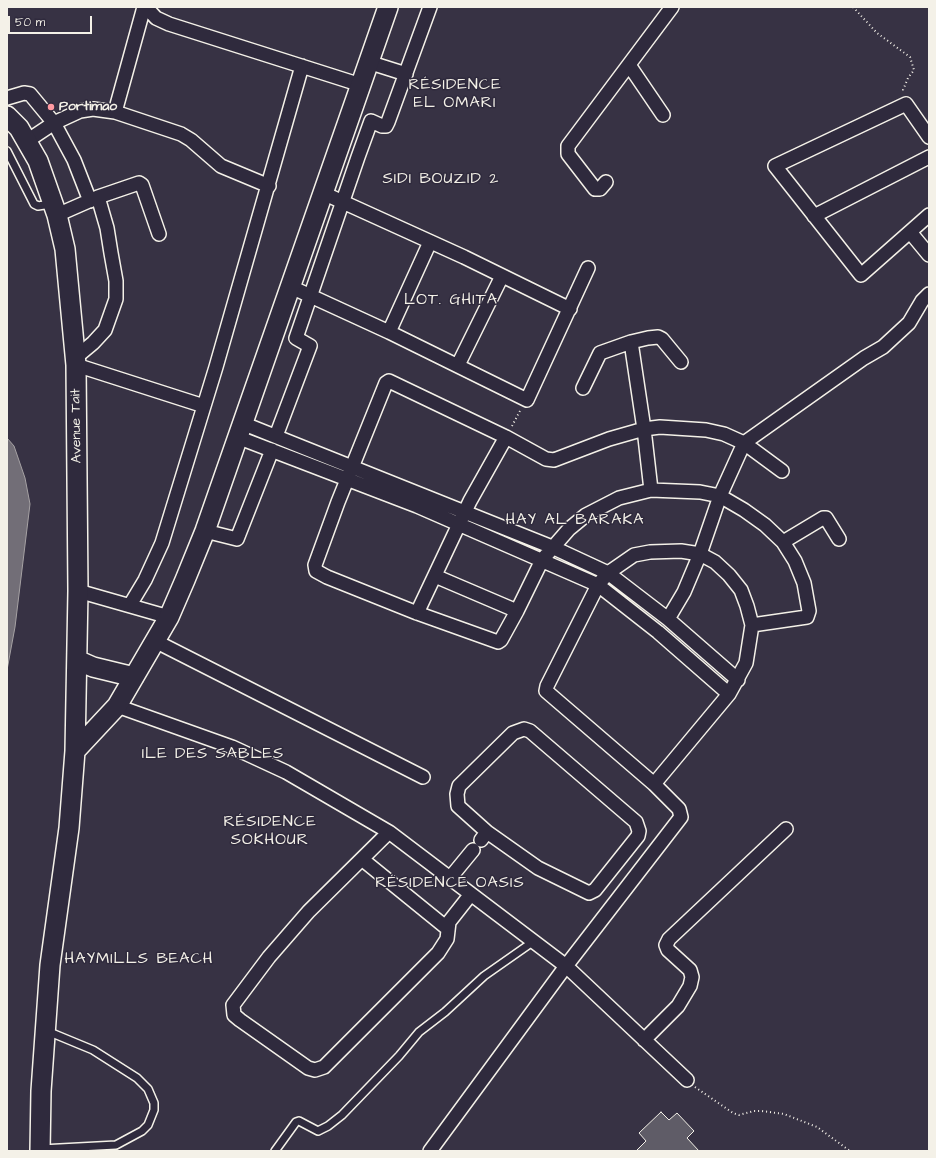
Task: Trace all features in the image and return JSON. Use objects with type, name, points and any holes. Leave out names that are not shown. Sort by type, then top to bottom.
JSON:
[{"type":"street","points":[[115,112],[145,7],[156,18],[169,24],[361,85]]},
{"type":"street","points":[[75,751],[116,706],[169,618],[205,532],[388,7]]},
{"type":"street","points":[[351,113],[386,126],[430,7]]},
{"type":"street","points":[[606,182],[600,189],[595,189],[569,157],[567,149],[672,7]]},
{"type":"street","points":[[368,62],[406,74]]},
{"type":"street","points":[[629,65],[663,115]]},
{"type":"street","points":[[130,606],[145,580],[162,543],[269,186],[302,66]]},
{"type":"street","points":[[7,98],[24,93],[30,94],[54,123],[94,199],[108,234],[116,281],[116,299],[105,330],[75,361],[204,406]]},
{"type":"street","points":[[929,137],[906,104],[775,166],[861,275],[929,216]]},
{"type":"street","points":[[27,142],[54,123],[86,110],[115,112],[181,134],[191,140],[221,166],[269,186]]},
{"type":"street","name":"Avenue Tait","points":[[7,116],[27,142],[38,161],[55,210],[65,249],[75,361],[78,591],[75,751],[69,828],[50,965],[45,1030],[40,1150]]},
{"type":"street","points":[[296,338],[371,121]]},
{"type":"street","points":[[814,216],[929,156]]},
{"type":"street","points":[[55,210],[141,183],[160,234]]},
{"type":"street","points":[[323,193],[570,309]]},
{"type":"street","points":[[910,232],[929,255]]},
{"type":"street","points":[[389,332],[430,242]]},
{"type":"street","points":[[291,287],[458,365],[527,400],[588,268]]},
{"type":"street","points":[[458,365],[502,276]]},
{"type":"street","points":[[668,619],[684,592],[700,554],[720,496],[744,443],[864,358],[884,348],[909,323],[922,301],[929,294]]},
{"type":"street","points":[[275,329],[310,346],[276,436]]},
{"type":"street","points":[[582,388],[600,353],[631,342],[658,337],[662,339],[681,362]]},
{"type":"street","points":[[631,342],[644,429],[650,490]]},
{"type":"street","points":[[752,625],[805,618],[808,614],[804,583],[783,542],[765,525],[744,510],[720,496],[680,490],[650,490],[619,498],[586,515],[569,529],[542,560],[518,611],[501,640],[498,642],[417,613],[327,578],[314,569],[350,473],[387,382],[392,382],[546,458],[554,460],[609,439],[644,429],[660,427],[706,430],[724,434],[744,443],[782,471]]},
{"type":"street","points":[[240,430],[276,436],[350,473],[462,519],[542,560],[598,585],[658,632],[729,694]]},
{"type":"street","points":[[240,430],[272,450],[350,473]]},
{"type":"street","points":[[417,613],[485,472],[506,437]]},
{"type":"street","points":[[205,532],[237,539],[272,450]]},
{"type":"street","points":[[783,542],[823,518],[826,518],[838,539]]},
{"type":"street","points":[[462,519],[552,547],[608,573],[668,619],[738,680]]},
{"type":"street","points":[[430,1151],[566,966],[681,817],[679,809],[654,784],[546,691],[547,686],[598,585],[608,573],[634,555],[650,552],[680,551],[700,554],[715,562],[729,575],[741,590],[752,625],[746,663],[729,694],[654,784]]},
{"type":"street","points":[[435,576],[518,611]]},
{"type":"street","points":[[78,591],[169,618]]},
{"type":"street","points":[[155,641],[423,777]]},
{"type":"street","points":[[77,660],[134,677]]},
{"type":"street","points":[[116,706],[232,747],[286,772],[390,832],[566,966],[687,1080]]},
{"type":"street","points":[[524,729],[530,731],[636,822],[639,831],[638,836],[595,890],[589,893],[538,868],[484,836],[458,806],[457,794],[459,786],[513,733],[524,729]]},
{"type":"street","points":[[644,1040],[678,1006],[690,986],[692,977],[690,970],[668,950],[666,945],[669,939],[786,829]]},
{"type":"street","points":[[390,832],[309,911],[269,956],[233,1005],[234,1015],[240,1020],[308,1068],[312,1070],[320,1069],[331,1061],[438,953],[447,939],[449,922],[471,894]]},
{"type":"street","points":[[450,878],[472,850]]},
{"type":"street","points":[[363,860],[448,929]]},
{"type":"lane","points":[[7,151],[34,204],[55,210]]},
{"type":"lane","points":[[275,1151],[299,1121],[318,1131],[328,1126],[342,1115],[399,1056],[419,1032],[445,1012],[484,976],[534,941]]},
{"type":"lane","points":[[40,1150],[116,1145],[142,1131],[148,1125],[154,1110],[154,1103],[148,1089],[137,1078],[93,1050],[45,1030]]},
{"type":"path","points":[[853,7],[877,33],[910,57],[914,70],[908,78],[903,90],[906,104]]},
{"type":"path","points":[[506,437],[527,400]]},
{"type":"path","points":[[687,1080],[733,1113],[739,1115],[754,1111],[762,1111],[784,1114],[825,1131],[850,1151]]},
{"type":"shaded area","points":[[7,438],[14,446],[25,478],[30,504],[15,627],[7,670]]},
{"type":"building","points":[[661,1112],[669,1120],[677,1113],[694,1131],[687,1138],[699,1151],[636,1151],[646,1141],[639,1133]]},
{"type":"place","name":"Portimao","points":[[51,107]]},
{"type":"district","name":"RÉSIDENCE EL OMARI","points":[[455,95]]},
{"type":"district","name":"SIDI BOUZID 2","points":[[441,180]]},
{"type":"district","name":"LOT. GHITA","points":[[451,301]]},
{"type":"district","name":"HAY AL BARAKA","points":[[575,521]]},
{"type":"district","name":"ILE DES SABLES","points":[[213,755]]},
{"type":"district","name":"RÉSIDENCE SOKHOUR","points":[[270,832]]},
{"type":"district","name":"RÉSIDENCE OASIS","points":[[450,884]]},
{"type":"district","name":"HAYMILLS BEACH","points":[[139,960]]}]
